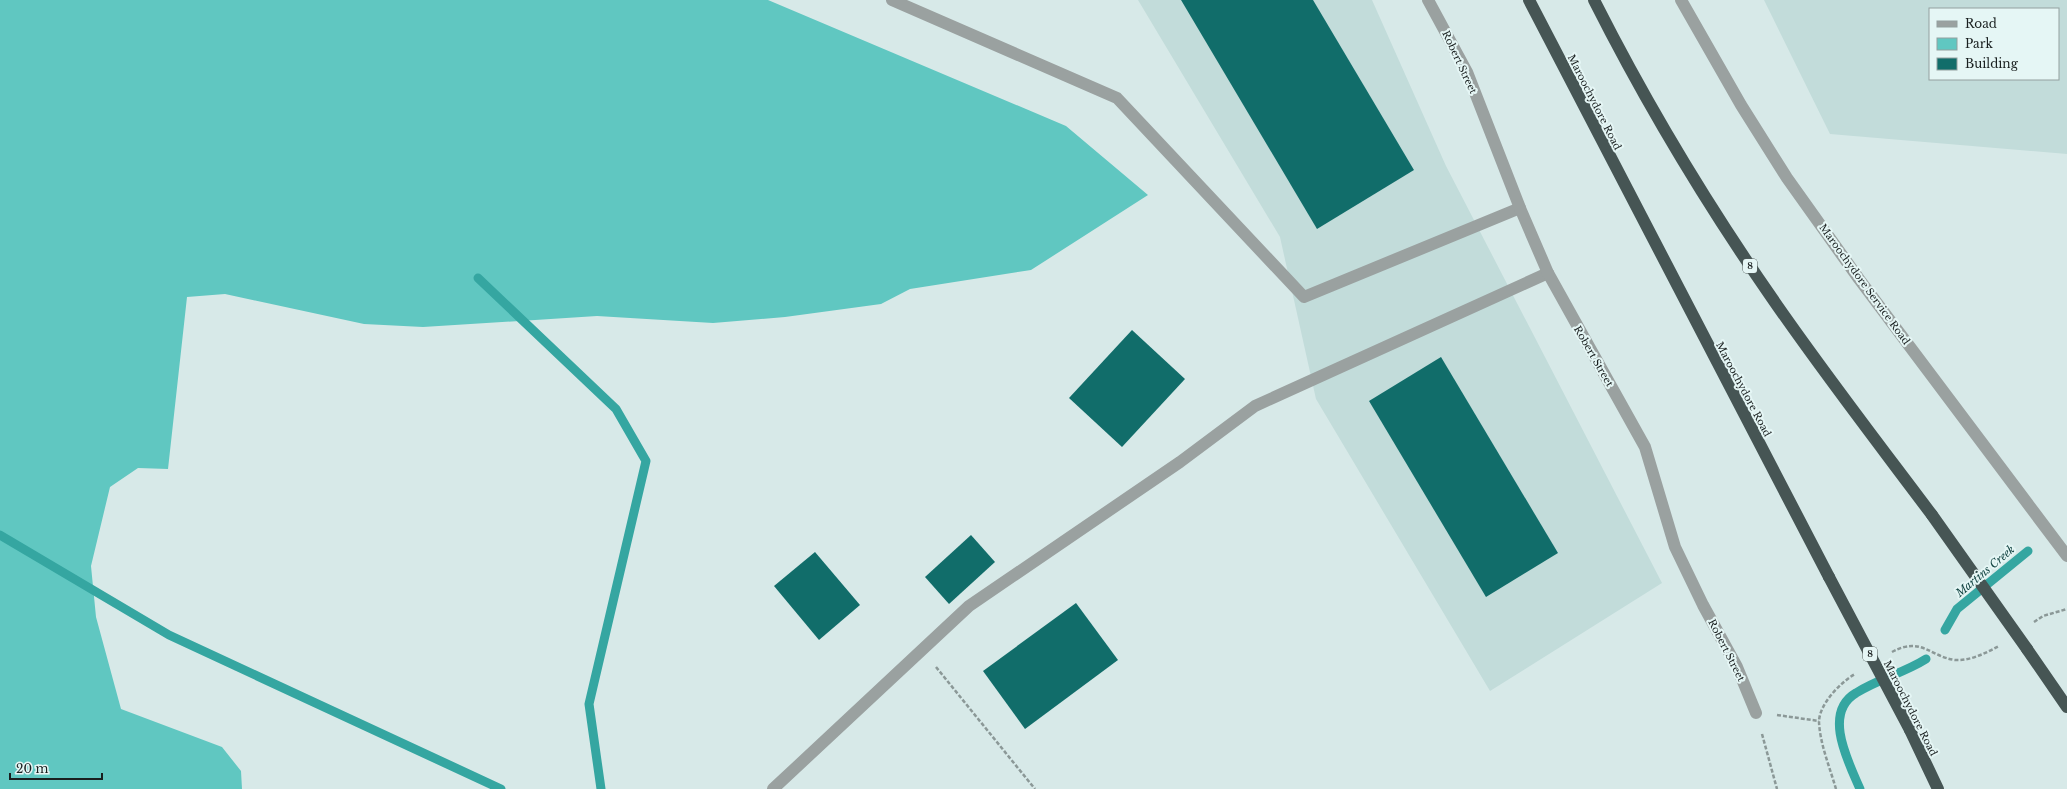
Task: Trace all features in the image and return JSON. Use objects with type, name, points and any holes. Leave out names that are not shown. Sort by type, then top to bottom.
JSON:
[{"type":"highway","name":"Maroochydore Road","points":[[1529,0],[1910,730],[1938,789]]},
{"type":"highway","name":"8","points":[[1594,0],[1622,54],[1700,188],[1771,298],[1932,515],[2067,708]]},
{"type":"street","points":[[892,0],[1117,98],[1304,297],[1520,208]]},
{"type":"street","name":"Robert Street","points":[[1428,0],[1467,72],[1520,208],[1548,273],[1645,448],[1675,546],[1703,605],[1737,667],[1756,713]]},
{"type":"street","name":"Maroochydore Service Road","points":[[1681,0],[1741,104],[1787,178],[1859,279],[2067,556]]},
{"type":"street","points":[[773,789],[969,606],[1180,462],[1254,406],[1548,273]]},
{"type":"path","points":[[2031,624],[2043,616],[2067,609]]},
{"type":"path","points":[[1890,654],[1907,646],[1920,646],[1954,660],[1966,660],[2001,645]]},
{"type":"path","points":[[922,650],[1035,789]]},
{"type":"path","points":[[1836,789],[1825,753],[1819,721],[1828,698],[1846,679],[1859,672]]},
{"type":"path","points":[[1777,789],[1756,713],[1819,721]]},
{"type":"shaded area","points":[[1138,0],[1372,0],[1446,166],[1662,583],[1490,691],[1316,399],[1280,237]]},
{"type":"shaded area","points":[[1764,0],[2067,0],[2067,154],[1830,134]]},
{"type":"green space","points":[[0,0],[768,0],[1066,126],[1148,195],[1031,270],[910,289],[881,304],[785,317],[713,323],[597,316],[423,327],[364,324],[225,294],[187,297],[168,469],[138,468],[110,487],[91,566],[96,617],[121,709],[222,747],[241,771],[242,789],[0,789]]},
{"type":"building","points":[[1181,0],[1313,0],[1414,170],[1317,229]]},
{"type":"building","points":[[1132,330],[1185,379],[1122,447],[1069,398]]},
{"type":"building","points":[[1441,357],[1558,553],[1486,597],[1369,401]]},
{"type":"building","points":[[971,535],[995,562],[949,604],[925,577]]},
{"type":"building","points":[[815,552],[860,605],[819,640],[774,586]]},
{"type":"building","points":[[1076,603],[1118,660],[1025,729],[983,671]]},
{"type":"waterway","points":[[478,278],[616,409],[646,461],[589,704],[601,789]]},
{"type":"waterway","points":[[0,535],[169,635],[501,789]]},
{"type":"waterway","name":"Martins Creek","points":[[1945,630],[1957,609],[2028,551]]},
{"type":"waterway","name":"Martins Creek","points":[[1860,789],[1841,739],[1839,725],[1841,713],[1846,702],[1864,688],[1926,659]]}]
